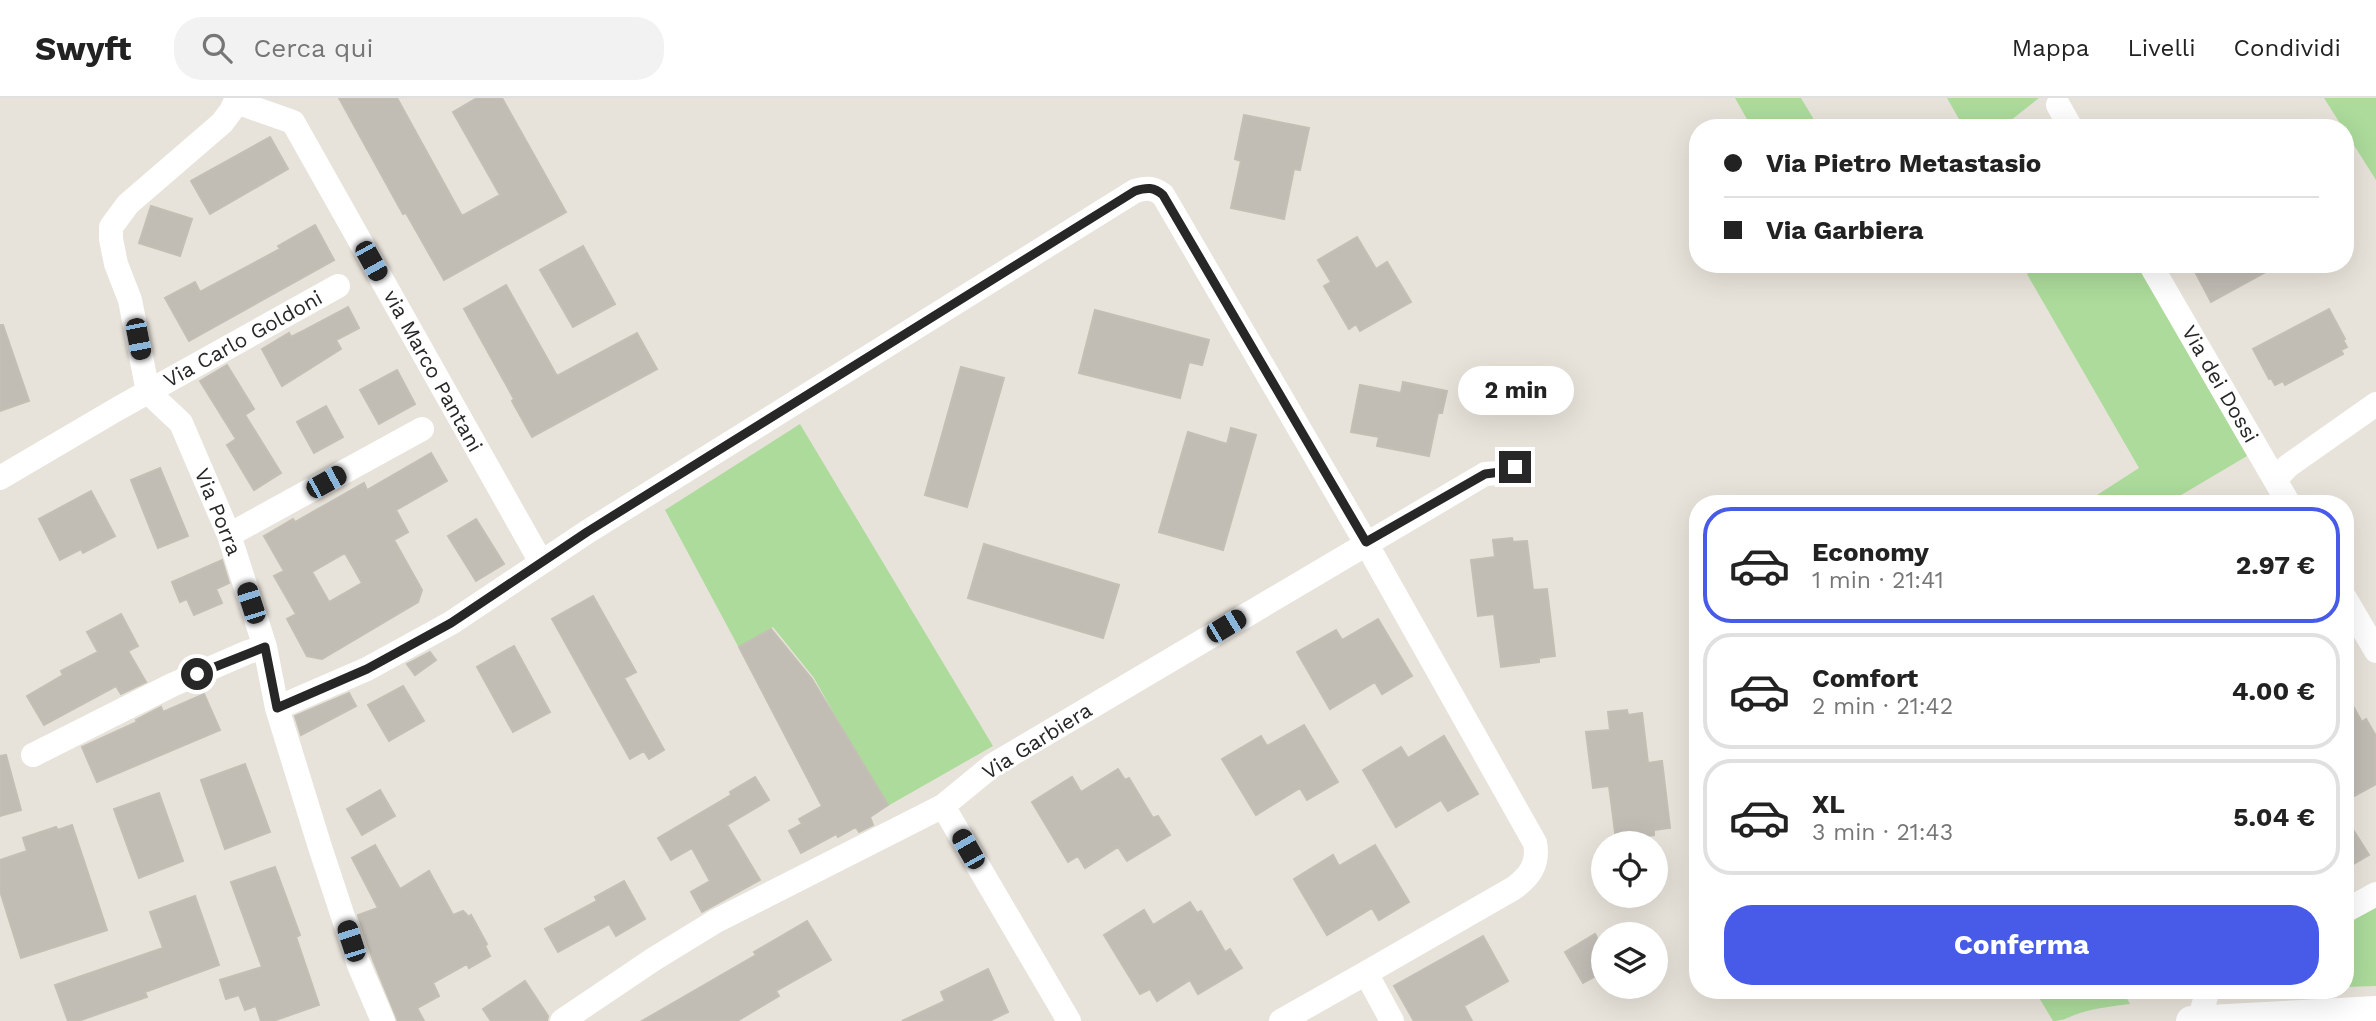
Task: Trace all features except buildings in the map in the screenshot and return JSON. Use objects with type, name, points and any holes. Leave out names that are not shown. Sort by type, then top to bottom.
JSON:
[{"type":"street","points":[[148,392],[131,300],[113,251],[111,227],[128,204],[222,123],[237,100]]},
{"type":"street","name":"via Marco Pantani","points":[[237,100],[293,122],[541,562]]},
{"type":"street","points":[[2058,105],[2066,119]]},
{"type":"street","points":[[277,708],[367,669],[451,623],[587,532],[1135,191],[1156,189],[1163,195],[1366,542],[1530,834],[1537,853],[1536,864],[1531,873],[1514,888],[1281,1021]]},
{"type":"street","name":"Via dei Dossi","points":[[2155,273],[2284,495]]},
{"type":"street","name":"Via Carlo Goldoni","points":[[0,478],[338,286]]},
{"type":"street","name":"Via Porra","points":[[148,392],[181,423],[229,536],[265,647],[277,708],[359,964],[383,1021]]},
{"type":"street","points":[[2275,480],[2288,466],[2376,404]]},
{"type":"street","points":[[229,536],[422,429]]},
{"type":"street","name":"Via Garbiera","points":[[562,1021],[716,921],[943,806],[993,765],[1366,542],[1485,474],[1508,471],[1515,467]]},
{"type":"street","points":[[2354,613],[2376,651]]},
{"type":"street","points":[[33,755],[172,685],[265,647]]},
{"type":"street","points":[[943,806],[1069,1021]]},
{"type":"street","points":[[2354,906],[2376,894]]},
{"type":"street","points":[[1366,973],[1392,1021]]},
{"type":"street","points":[[2204,999],[2195,1020],[2376,1011]]},
{"type":"green space","points":[[1735,98],[1801,98],[1814,119],[1747,119]]},
{"type":"green space","points":[[1947,98],[2039,98],[2012,119],[1959,119]]},
{"type":"green space","points":[[2324,98],[2376,98],[2376,180],[2354,145],[2354,119],[2337,119]]},
{"type":"green space","points":[[2142,273],[2247,456],[2181,495],[2097,495],[2139,468],[2027,274]]},
{"type":"green space","points":[[800,424],[993,746],[886,807],[814,678],[773,627],[739,648],[665,510]]},
{"type":"green space","points":[[2376,907],[2376,986],[2354,987],[2354,918]]},
{"type":"green space","points":[[2040,999],[2127,999],[2130,1004],[2092,1010],[2053,1021]]},
{"type":"route","points":[[197,674],[265,647],[277,708],[367,669],[451,623],[587,532],[1135,191],[1145,188],[1156,189],[1163,195],[1366,542],[1485,474],[1500,473],[1515,467]]}]
